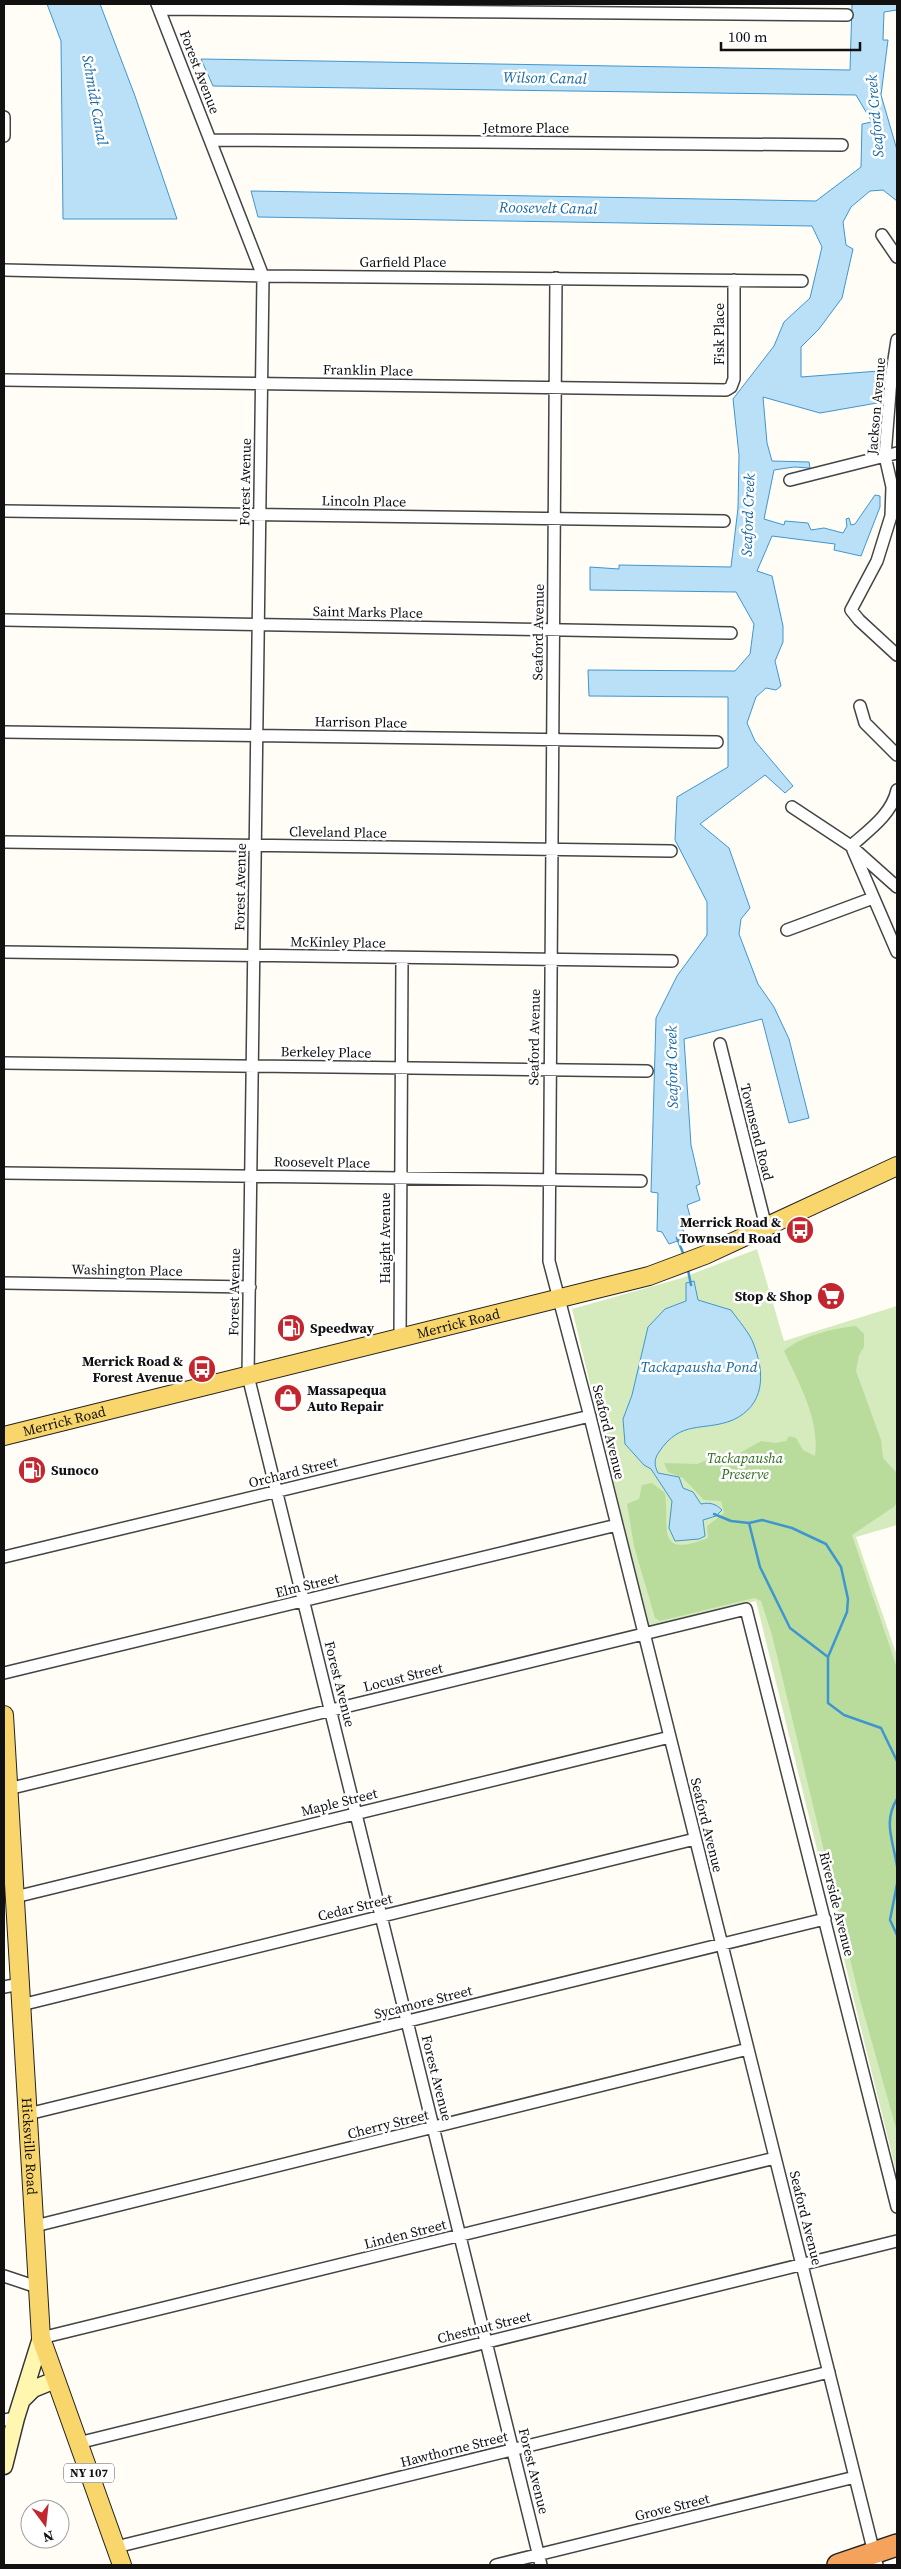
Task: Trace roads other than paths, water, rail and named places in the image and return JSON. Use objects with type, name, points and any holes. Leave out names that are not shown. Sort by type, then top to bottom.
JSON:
[{"type":"highway","points":[[838,2565],[875,2559],[897,2545]]},
{"type":"main road","name":"Merrick Road","points":[[4,1436],[649,1276],[705,1255],[897,1166]]},
{"type":"main road","name":"Hicksville Road","points":[[4,1715],[15,1897],[12,1985],[21,2005],[41,2338],[122,2565]]},
{"type":"main road","points":[[22,2400],[41,2338]]},
{"type":"main road","points":[[4,2466],[10,2419],[22,2400],[32,2389],[55,2380]]},
{"type":"street","points":[[158,6],[847,15]]},
{"type":"street","name":"Forest Avenue","points":[[158,6],[263,276],[248,1376],[540,2560]]},
{"type":"street","points":[[4,118],[4,136]]},
{"type":"street","name":"Jetmore Place","points":[[210,140],[842,145]]},
{"type":"street","points":[[882,235],[897,257]]},
{"type":"street","name":"Garfield Place","points":[[4,270],[263,276],[802,281]]},
{"type":"street","name":"Seaford Avenue","points":[[556,278],[548,1255],[590,1416],[875,2559]]},
{"type":"street","name":"Fisk Place","points":[[730,387],[734,379],[734,280]]},
{"type":"street","name":"Jackson Avenue","points":[[897,340],[890,379],[885,456],[892,488],[891,516],[878,560],[852,610],[859,620],[897,655]]},
{"type":"street","name":"Franklin Place","points":[[4,380],[721,390],[730,387]]},
{"type":"street","points":[[790,480],[897,453]]},
{"type":"street","name":"Lincoln Place","points":[[4,511],[724,521]]},
{"type":"street","name":"Saint Marks Place","points":[[4,620],[731,633]]},
{"type":"street","points":[[860,706],[865,723],[897,755]]},
{"type":"street","name":"Harrison Place","points":[[4,732],[717,742]]},
{"type":"street","points":[[851,846],[878,822],[891,805],[897,790]]},
{"type":"street","points":[[792,807],[851,846],[897,887]]},
{"type":"street","name":"Cleveland Place","points":[[4,842],[671,851]]},
{"type":"street","points":[[851,846],[897,952]]},
{"type":"street","points":[[787,930],[873,898]]},
{"type":"street","name":"McKinley Place","points":[[4,952],[672,961]]},
{"type":"street","name":"Haight Avenue","points":[[400,1338],[402,958]]},
{"type":"street","name":"Townsend Road","points":[[720,1044],[766,1227]]},
{"type":"street","name":"Berkeley Place","points":[[4,1063],[647,1071]]},
{"type":"street","name":"Roosevelt Place","points":[[4,1173],[641,1181]]},
{"type":"street","name":"Washington Place","points":[[4,1283],[250,1287]]},
{"type":"street","name":"Orchard Street","points":[[4,1557],[590,1416]]},
{"type":"street","name":"Elm Street","points":[[4,1673],[617,1525]]},
{"type":"street","name":"Locust Street","points":[[8,1789],[746,1609]]},
{"type":"street","name":"Riverside Avenue","points":[[746,1609],[897,2207]]},
{"type":"street","name":"Maple Street","points":[[15,1897],[670,1737]]},
{"type":"street","name":"Cedar Street","points":[[21,2005],[695,1838]]},
{"type":"street","name":"Sycamore Street","points":[[28,2114],[825,1919]]},
{"type":"street","name":"Cherry Street","points":[[35,2226],[748,2049]]},
{"type":"street","name":"Linden Street","points":[[41,2338],[775,2158]]},
{"type":"street","name":"Chestnut Street","points":[[78,2443],[897,2241]]},
{"type":"street","points":[[4,2276],[37,2287]]},
{"type":"street","name":"Hawthorne Street","points":[[116,2547],[829,2372]]},
{"type":"street","name":"Grove Street","points":[[496,2565],[540,2560],[855,2477]]},
{"type":"water","name":"Schmidt Canal","points":[[47,4],[100,4],[135,96],[177,219],[63,219],[61,41]]},
{"type":"water","points":[[852,4],[897,4],[897,10],[884,12],[883,40],[888,40],[881,95],[897,150],[897,201],[883,190],[870,191],[851,207],[843,222],[846,245],[853,249],[842,298],[819,329],[801,347],[801,377],[879,371],[877,403],[820,413],[763,397],[767,443],[772,461],[809,462],[810,468],[794,467],[774,470],[764,519],[784,525],[785,521],[808,523],[811,530],[824,528],[843,533],[847,526],[846,519],[849,518],[851,525],[855,524],[875,495],[880,496],[880,507],[861,556],[834,550],[835,544],[772,536],[757,571],[772,576],[783,626],[783,642],[775,661],[781,686],[776,690],[766,688],[756,697],[747,723],[755,741],[793,786],[785,793],[765,775],[700,824],[729,848],[750,908],[741,919],[739,934],[758,984],[774,1007],[789,1039],[809,1118],[789,1123],[762,1019],[684,1039],[691,1145],[700,1184],[696,1186],[700,1200],[687,1205],[691,1220],[681,1224],[686,1238],[669,1244],[662,1232],[657,1231],[658,1193],[651,1192],[656,1018],[677,976],[707,935],[707,902],[675,840],[677,797],[728,767],[728,697],[589,696],[588,670],[735,671],[750,654],[754,624],[736,592],[590,590],[590,567],[619,569],[619,565],[731,567],[738,508],[739,455],[733,399],[774,346],[784,322],[810,298],[822,247],[812,226],[258,217],[251,191],[816,201],[861,167],[862,124],[872,122],[856,95],[213,86],[201,59],[850,70]]},
{"type":"water","name":"Tackapausha Pond","points":[[694,1281],[698,1300],[731,1310],[747,1331],[758,1356],[761,1378],[757,1397],[744,1414],[733,1420],[684,1431],[667,1442],[657,1455],[655,1462],[658,1473],[679,1477],[683,1488],[693,1492],[701,1504],[713,1504],[722,1510],[716,1516],[703,1520],[705,1536],[699,1539],[675,1541],[669,1528],[672,1501],[651,1469],[644,1465],[625,1444],[623,1419],[632,1395],[648,1327],[665,1309],[686,1301],[686,1283]]},
{"type":"waterway","name":"Seaford Creek","points":[[677,1238],[683,1253]]},
{"type":"waterway","name":"Seaford Creek","points":[[688,1270],[691,1285]]},
{"type":"waterway","name":"Seaford Creek","points":[[714,1514],[731,1521],[749,1523],[762,1520],[792,1528],[826,1544],[841,1567],[848,1599],[847,1612],[828,1657],[828,1703],[844,1715],[881,1728],[897,1761]]},
{"type":"waterway","points":[[749,1523],[760,1567],[790,1628],[828,1657]]},
{"type":"waterway","name":"Seaford Creek","points":[[897,1799],[893,1807],[890,1823],[897,1866]]},
{"type":"waterway","name":"Seaford Creek","points":[[897,1884],[890,1920],[897,1935]]},
{"type":"place","name":"Merrick Road & Townsend Road","points":[[800,1230]]},
{"type":"place","name":"Stop & Shop","points":[[831,1296]]},
{"type":"place","name":"Speedway","points":[[291,1328]]},
{"type":"place","name":"Merrick Road & Forest Avenue","points":[[202,1369]]},
{"type":"place","name":"Massapequa Auto Repair","points":[[288,1398]]},
{"type":"place","name":"Sunoco","points":[[32,1470]]},
{"type":"water label","name":"Wilson Canal","points":[[545,78]]},
{"type":"water label","name":"Roosevelt Canal","points":[[548,208]]},
{"type":"park label","name":"Tackapausha Preserve","points":[[745,1466]]}]
